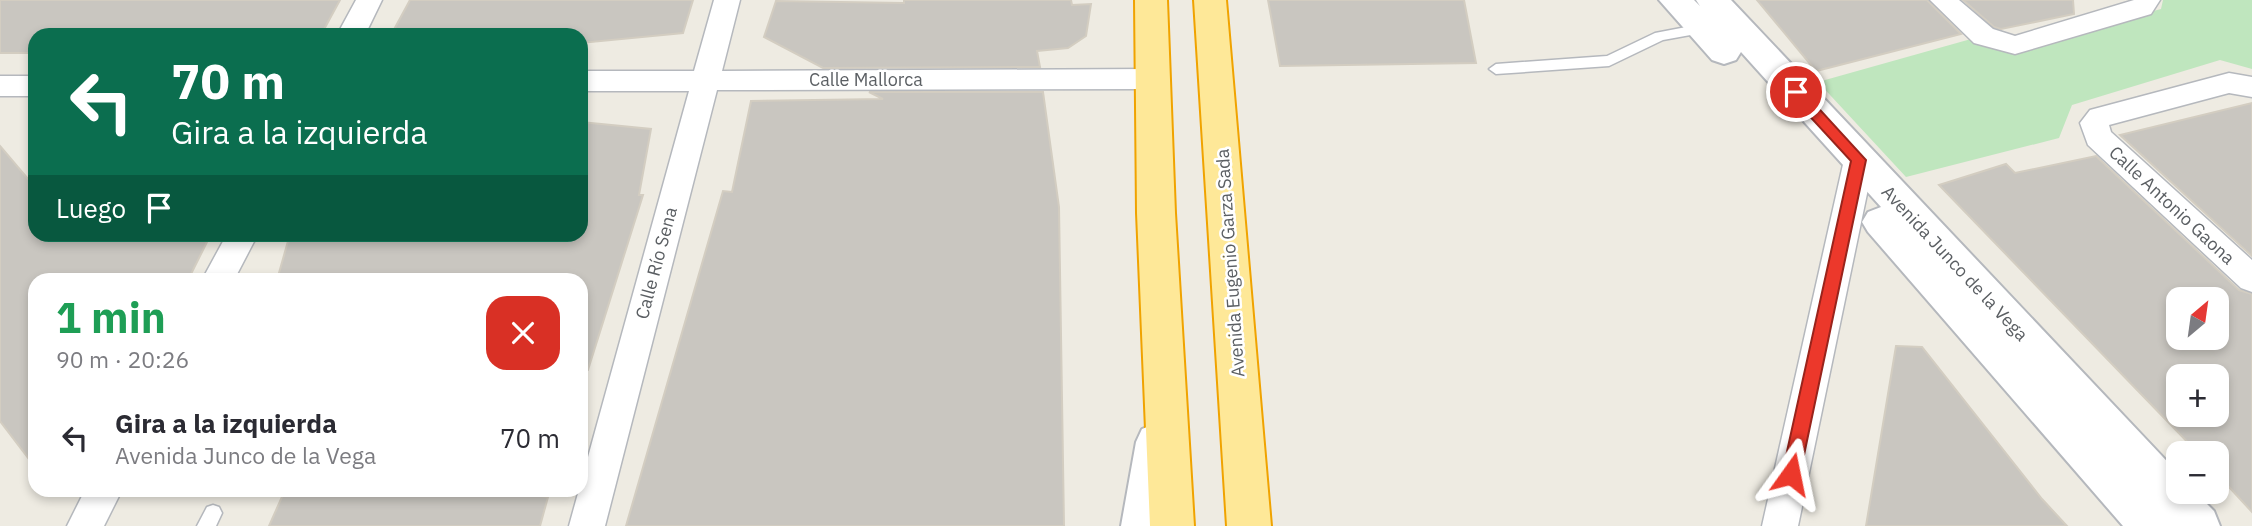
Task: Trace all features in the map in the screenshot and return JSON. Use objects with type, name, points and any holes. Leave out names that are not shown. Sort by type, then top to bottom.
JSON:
[{"type":"highway","points":[[1150,0],[1151,79],[1172,526]]},
{"type":"highway","name":"Avenida Eugenio Garza Sada","points":[[1210,0],[1249,526]]},
{"type":"street","points":[[355,28],[369,0]]},
{"type":"street","name":"Calle Río Sena","points":[[587,526],[727,0]]},
{"type":"street","name":"Avenida Junco de la Vega","points":[[1675,0],[1707,14],[1855,174],[2198,526]]},
{"type":"street","points":[[1942,0],[1980,35],[1997,43],[2015,45],[2142,8],[2147,0]]},
{"type":"street","name":"Calle Mallorca","points":[[588,81],[1151,79]]},
{"type":"street","name":"Calle Antonio Gaona","points":[[2252,87],[2229,83],[2100,117],[2094,123],[2093,129],[2098,137],[2252,279]]},
{"type":"street","points":[[0,86],[28,86]]},
{"type":"street","points":[[1780,526],[1855,174]]},
{"type":"street","name":"Avenida Junco de la Vega","points":[[1855,174],[2151,526]]},
{"type":"street","points":[[222,273],[239,242]]},
{"type":"street","points":[[1143,526],[1165,402]]},
{"type":"street","points":[[1243,451],[1272,526]]},
{"type":"street","points":[[85,526],[100,497]]},
{"type":"lane","points":[[1496,69],[1609,61],[1707,14]]},
{"type":"green space","points":[[2163,0],[2252,0],[2252,69],[2220,60],[2072,105],[2059,138],[1906,177],[1818,82],[1971,39],[2006,50],[2161,9]]},
{"type":"building","points":[[0,0],[340,0],[325,28],[28,28],[28,53],[0,53]]},
{"type":"building","points":[[410,0],[693,0],[683,33],[588,42],[588,28],[395,28]]},
{"type":"building","points":[[904,0],[1071,0],[1072,5],[1091,4],[1086,36],[1068,48],[1037,51],[1040,67],[823,68],[764,37],[776,1],[904,3]]},
{"type":"building","points":[[1268,0],[1464,0],[1476,63],[1280,66]]},
{"type":"building","points":[[1757,0],[1927,0],[1961,34],[1816,71]]},
{"type":"building","points":[[1963,0],[2073,0],[2074,14],[2001,29],[1994,27]]},
{"type":"building","points":[[869,92],[1043,92],[1059,207],[1064,526],[626,526],[723,191],[732,192],[751,101],[883,99]]},
{"type":"building","points":[[2252,103],[2252,256],[2120,135]]},
{"type":"building","points":[[588,123],[651,129],[639,195],[643,195],[588,370],[588,273],[279,273],[288,242],[588,242]]},
{"type":"building","points":[[0,146],[28,179],[28,242],[207,242],[192,273],[28,273],[28,458],[0,421]]},
{"type":"building","points":[[2096,156],[2239,290],[2252,294],[2252,512],[2229,487],[2229,441],[2186,441],[2173,427],[2229,427],[2229,364],[2166,364],[2166,420],[1939,185],[2006,164],[2015,173]]},
{"type":"building","points":[[1896,346],[1922,347],[2042,499],[2067,526],[1866,526]]},
{"type":"building","points":[[282,497],[548,497],[540,526],[269,526]]},
{"type":"route","points":[[1791,474],[1859,160],[1796,92]]}]
